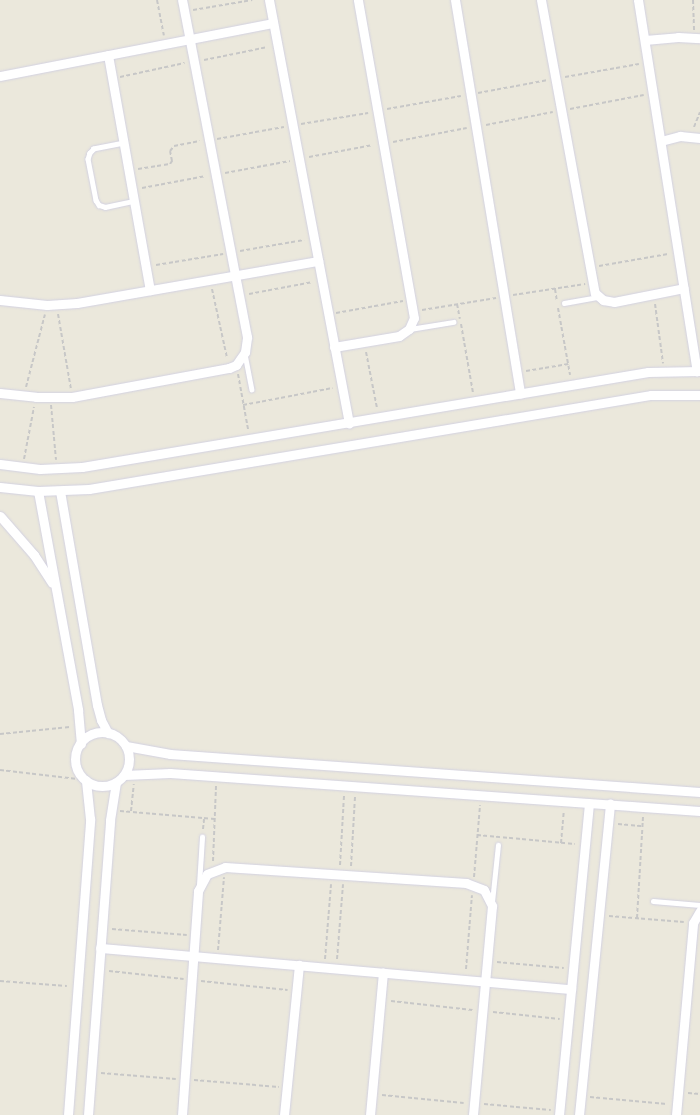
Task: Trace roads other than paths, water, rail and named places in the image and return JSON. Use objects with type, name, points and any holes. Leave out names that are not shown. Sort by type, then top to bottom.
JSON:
[{"type":"street","points":[[0,393],[36,398],[72,396],[232,366],[245,352],[247,337],[182,0]]},
{"type":"street","points":[[269,0],[349,424]]},
{"type":"street","points":[[334,347],[399,336],[409,329],[415,311],[358,0]]},
{"type":"street","points":[[455,0],[520,394]]},
{"type":"street","points":[[542,0],[589,268],[592,283],[598,297],[614,302],[684,288]]},
{"type":"street","points":[[0,464],[22,468],[57,469],[82,467],[664,370],[698,371],[638,0]]},
{"type":"street","points":[[0,76],[273,23]]},
{"type":"street","points":[[645,40],[697,37]]},
{"type":"street","points":[[108,55],[150,290]]},
{"type":"street","points":[[661,141],[695,137]]},
{"type":"street","points":[[0,300],[52,305],[318,261]]},
{"type":"street","points":[[0,487],[38,491],[89,489],[651,395],[700,395]]},
{"type":"street","points":[[38,491],[80,726],[80,744],[76,760],[79,772],[86,780],[98,785],[116,782],[124,775],[129,764],[126,746],[118,737],[108,733],[93,734],[80,744]]},
{"type":"street","points":[[60,491],[97,705],[101,720],[108,733]]},
{"type":"street","points":[[0,516],[34,555],[56,589]]},
{"type":"street","points":[[126,746],[170,754],[700,792]]},
{"type":"street","points":[[124,775],[170,773],[700,811]]},
{"type":"street","points":[[68,1115],[90,818],[86,780]]},
{"type":"street","points":[[88,1115],[110,811],[116,782]]},
{"type":"street","points":[[559,1115],[590,803]]},
{"type":"street","points":[[579,1115],[610,804]]},
{"type":"street","points":[[182,1115],[198,891],[203,879],[212,870],[225,867],[473,884],[488,894],[492,906],[473,1115]]},
{"type":"street","points":[[676,1115],[693,923],[700,911]]},
{"type":"street","points":[[100,948],[571,989]]},
{"type":"street","points":[[284,1115],[299,965]]},
{"type":"street","points":[[370,1115],[383,973]]},
{"type":"lane","points":[[124,143],[94,149],[88,159],[97,203],[102,206],[134,201]]},
{"type":"lane","points":[[564,303],[598,297]]},
{"type":"lane","points":[[409,329],[453,322]]},
{"type":"lane","points":[[245,352],[252,389]]},
{"type":"lane","points":[[198,891],[202,837]]},
{"type":"lane","points":[[492,906],[498,845]]},
{"type":"lane","points":[[653,901],[700,906]]}]
